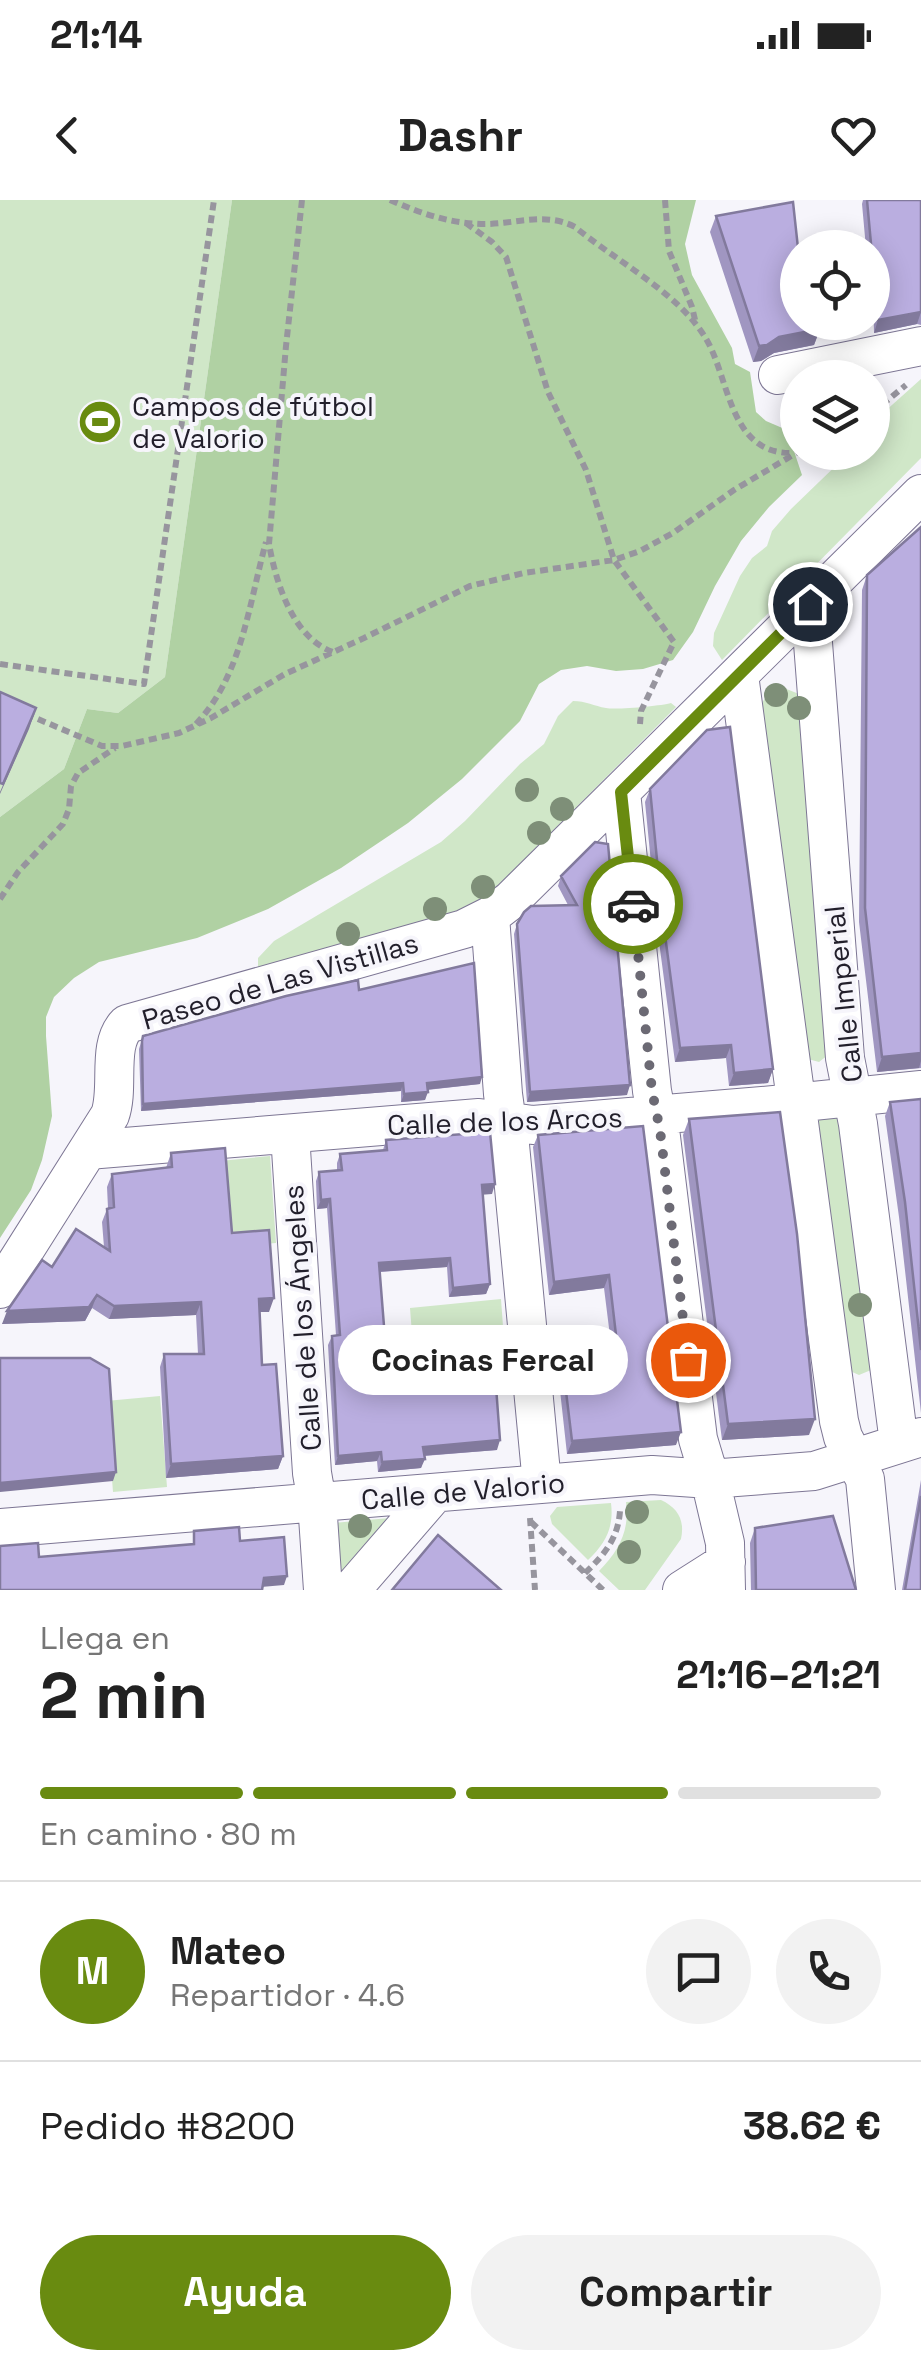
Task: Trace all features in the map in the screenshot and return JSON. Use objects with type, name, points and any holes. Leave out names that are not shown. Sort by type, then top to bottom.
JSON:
[{"type":"street","points":[[778,375],[921,346]]},
{"type":"street","name":"Paseo de Las Vistillas","points":[[0,1289],[114,1106],[117,1038],[127,1024],[464,928],[490,916],[511,900],[921,494]]},
{"type":"street","name":"Calle Imperial","points":[[810,604],[844,1045],[891,1381],[910,1440]]},
{"type":"street","name":"Calle Imperial","points":[[739,675],[840,1428],[866,1488],[876,1590]]},
{"type":"street","points":[[621,792],[656,1114],[698,1439],[725,1543],[726,1576],[682,1590]]},
{"type":"street","points":[[490,916],[542,1484]]},
{"type":"street","name":"Calle de los Arcos","points":[[88,1150],[479,1118],[533,1124],[921,1090]]},
{"type":"street","name":"Calle de los Ángeles","points":[[290,1134],[323,1590]]},
{"type":"street","points":[[834,1384],[891,1381]]},
{"type":"street","name":"Calle de Valorio","points":[[0,1528],[542,1484],[660,1476],[710,1479],[814,1471],[910,1440]]},
{"type":"street","points":[[351,1590],[435,1493]]},
{"type":"path","points":[[0,664],[144,684],[214,200]]},
{"type":"path","points":[[190,728],[214,701],[233,664],[268,531],[302,200]]},
{"type":"path","points":[[390,200],[438,219],[466,223],[542,219],[570,224],[667,297],[696,325],[710,346],[741,426],[757,443],[780,452]]},
{"type":"path","points":[[665,200],[669,251],[696,325]]},
{"type":"path","points":[[466,223],[506,257],[548,392],[586,470],[614,560],[674,642],[641,711]]},
{"type":"path","points":[[890,398],[909,382]]},
{"type":"path","points":[[0,899],[18,872],[63,824],[78,772],[116,748],[190,728],[263,685],[459,590],[482,582],[614,560],[652,546],[780,462]]},
{"type":"path","points":[[268,531],[276,574],[300,626],[317,645],[333,652]]},
{"type":"path","points":[[15,709],[96,744],[116,748]]},
{"type":"path","points":[[585,1574],[609,1548],[618,1528],[617,1479]]},
{"type":"path","points":[[535,1590],[530,1522],[542,1484]]},
{"type":"path","points":[[530,1522],[602,1590]]},
{"type":"green space","name":"Campos de fútbol de Valorio","points":[[0,200],[232,200],[165,677],[118,713],[87,709],[64,769],[0,817]]},
{"type":"green space","points":[[232,200],[696,200],[685,244],[692,275],[732,348],[735,364],[750,372],[756,412],[780,427],[780,470],[800,470],[802,475],[741,541],[693,632],[673,660],[643,669],[616,671],[587,666],[561,670],[539,684],[520,721],[462,779],[408,823],[341,868],[268,909],[197,938],[99,962],[54,997],[46,1017],[52,1116],[31,1190],[0,1238],[0,817],[64,769],[87,709],[118,713],[165,677]]},
{"type":"green space","points":[[921,379],[921,458],[722,660],[713,646],[714,633],[740,576],[752,558],[767,546],[772,531],[791,509],[831,470],[890,470],[890,407]]},
{"type":"green space","points":[[784,688],[799,694],[828,1055],[819,1062],[808,1059],[761,705],[770,693]]},
{"type":"green space","points":[[573,701],[611,708],[671,703],[676,707],[498,886],[476,903],[258,969],[258,958],[274,941],[441,842],[544,744],[558,716]]},
{"type":"green space","points":[[834,1115],[841,1119],[871,1370],[859,1375],[850,1371],[815,1125]]},
{"type":"green space","points":[[270,1156],[276,1243],[227,1247],[220,1161]]},
{"type":"green space","points":[[501,1299],[505,1354],[414,1360],[410,1308]]},
{"type":"green space","points":[[160,1396],[167,1487],[113,1492],[106,1401]]},
{"type":"green space","points":[[661,1500],[679,1515],[681,1539],[645,1590],[619,1590],[599,1571],[622,1540],[626,1502]]},
{"type":"green space","points":[[611,1503],[607,1534],[588,1560],[552,1524],[550,1516],[557,1507]]},
{"type":"green space","points":[[390,1518],[344,1570],[339,1572],[333,1523]]},
{"type":"building","points":[[867,200],[921,200],[921,312],[890,318],[890,230],[870,230]]},
{"type":"building","points":[[793,202],[796,230],[780,230],[780,337],[767,345],[759,346],[716,216]]},
{"type":"building","points":[[921,527],[921,1053],[882,1057],[865,908],[867,575]]},
{"type":"building","points":[[0,692],[36,708],[3,784],[0,783]]},
{"type":"building","points":[[730,727],[773,1069],[734,1073],[731,1045],[680,1048],[650,789],[707,730]]},
{"type":"building","points":[[595,842],[608,844],[630,1085],[530,1092],[517,924],[531,906],[577,905],[561,876]]},
{"type":"building","points":[[474,963],[482,1077],[427,1083],[428,1092],[404,1094],[403,1083],[143,1104],[143,1036],[358,980],[359,990]]},
{"type":"building","points":[[921,1099],[921,1350],[890,1102]]},
{"type":"building","points":[[780,1112],[797,1234],[815,1419],[728,1424],[689,1119]]},
{"type":"building","points":[[643,1126],[681,1432],[572,1441],[560,1342],[616,1335],[609,1275],[554,1282],[538,1135]]},
{"type":"building","points":[[490,1132],[495,1184],[482,1185],[490,1284],[453,1288],[450,1258],[379,1263],[386,1351],[493,1346],[500,1440],[423,1447],[425,1459],[382,1462],[381,1452],[338,1456],[332,1336],[340,1335],[330,1199],[321,1200],[319,1172],[342,1170],[340,1154],[387,1150],[386,1140]]},
{"type":"building","points":[[225,1148],[232,1233],[269,1230],[274,1298],[259,1299],[262,1365],[276,1364],[283,1456],[171,1464],[164,1354],[204,1354],[201,1302],[114,1306],[97,1295],[89,1307],[7,1311],[42,1260],[52,1267],[76,1229],[110,1251],[107,1209],[114,1207],[112,1174],[172,1167],[171,1153]]},
{"type":"building","points":[[0,1358],[90,1358],[109,1369],[116,1472],[0,1483]]},
{"type":"building","points":[[921,1496],[921,1590],[905,1590]]},
{"type":"building","points":[[833,1516],[856,1590],[756,1590],[755,1528]]},
{"type":"building","points":[[239,1527],[240,1541],[284,1537],[287,1576],[264,1578],[262,1590],[0,1590],[0,1546],[38,1543],[39,1557],[194,1544],[194,1531]]},
{"type":"building","points":[[438,1535],[501,1590],[392,1590]]},
{"type":"way so far","points":[[633,904],[652,1091],[688,1360]]},
{"type":"place","name":"Campos de fútbol de Valorio","points":[[100,422]]},
{"type":"place","name":"Cocinas Fercal","points":[[688,1360]]},
{"type":"route","points":[[633,904],[621,792],[810,604]]}]
